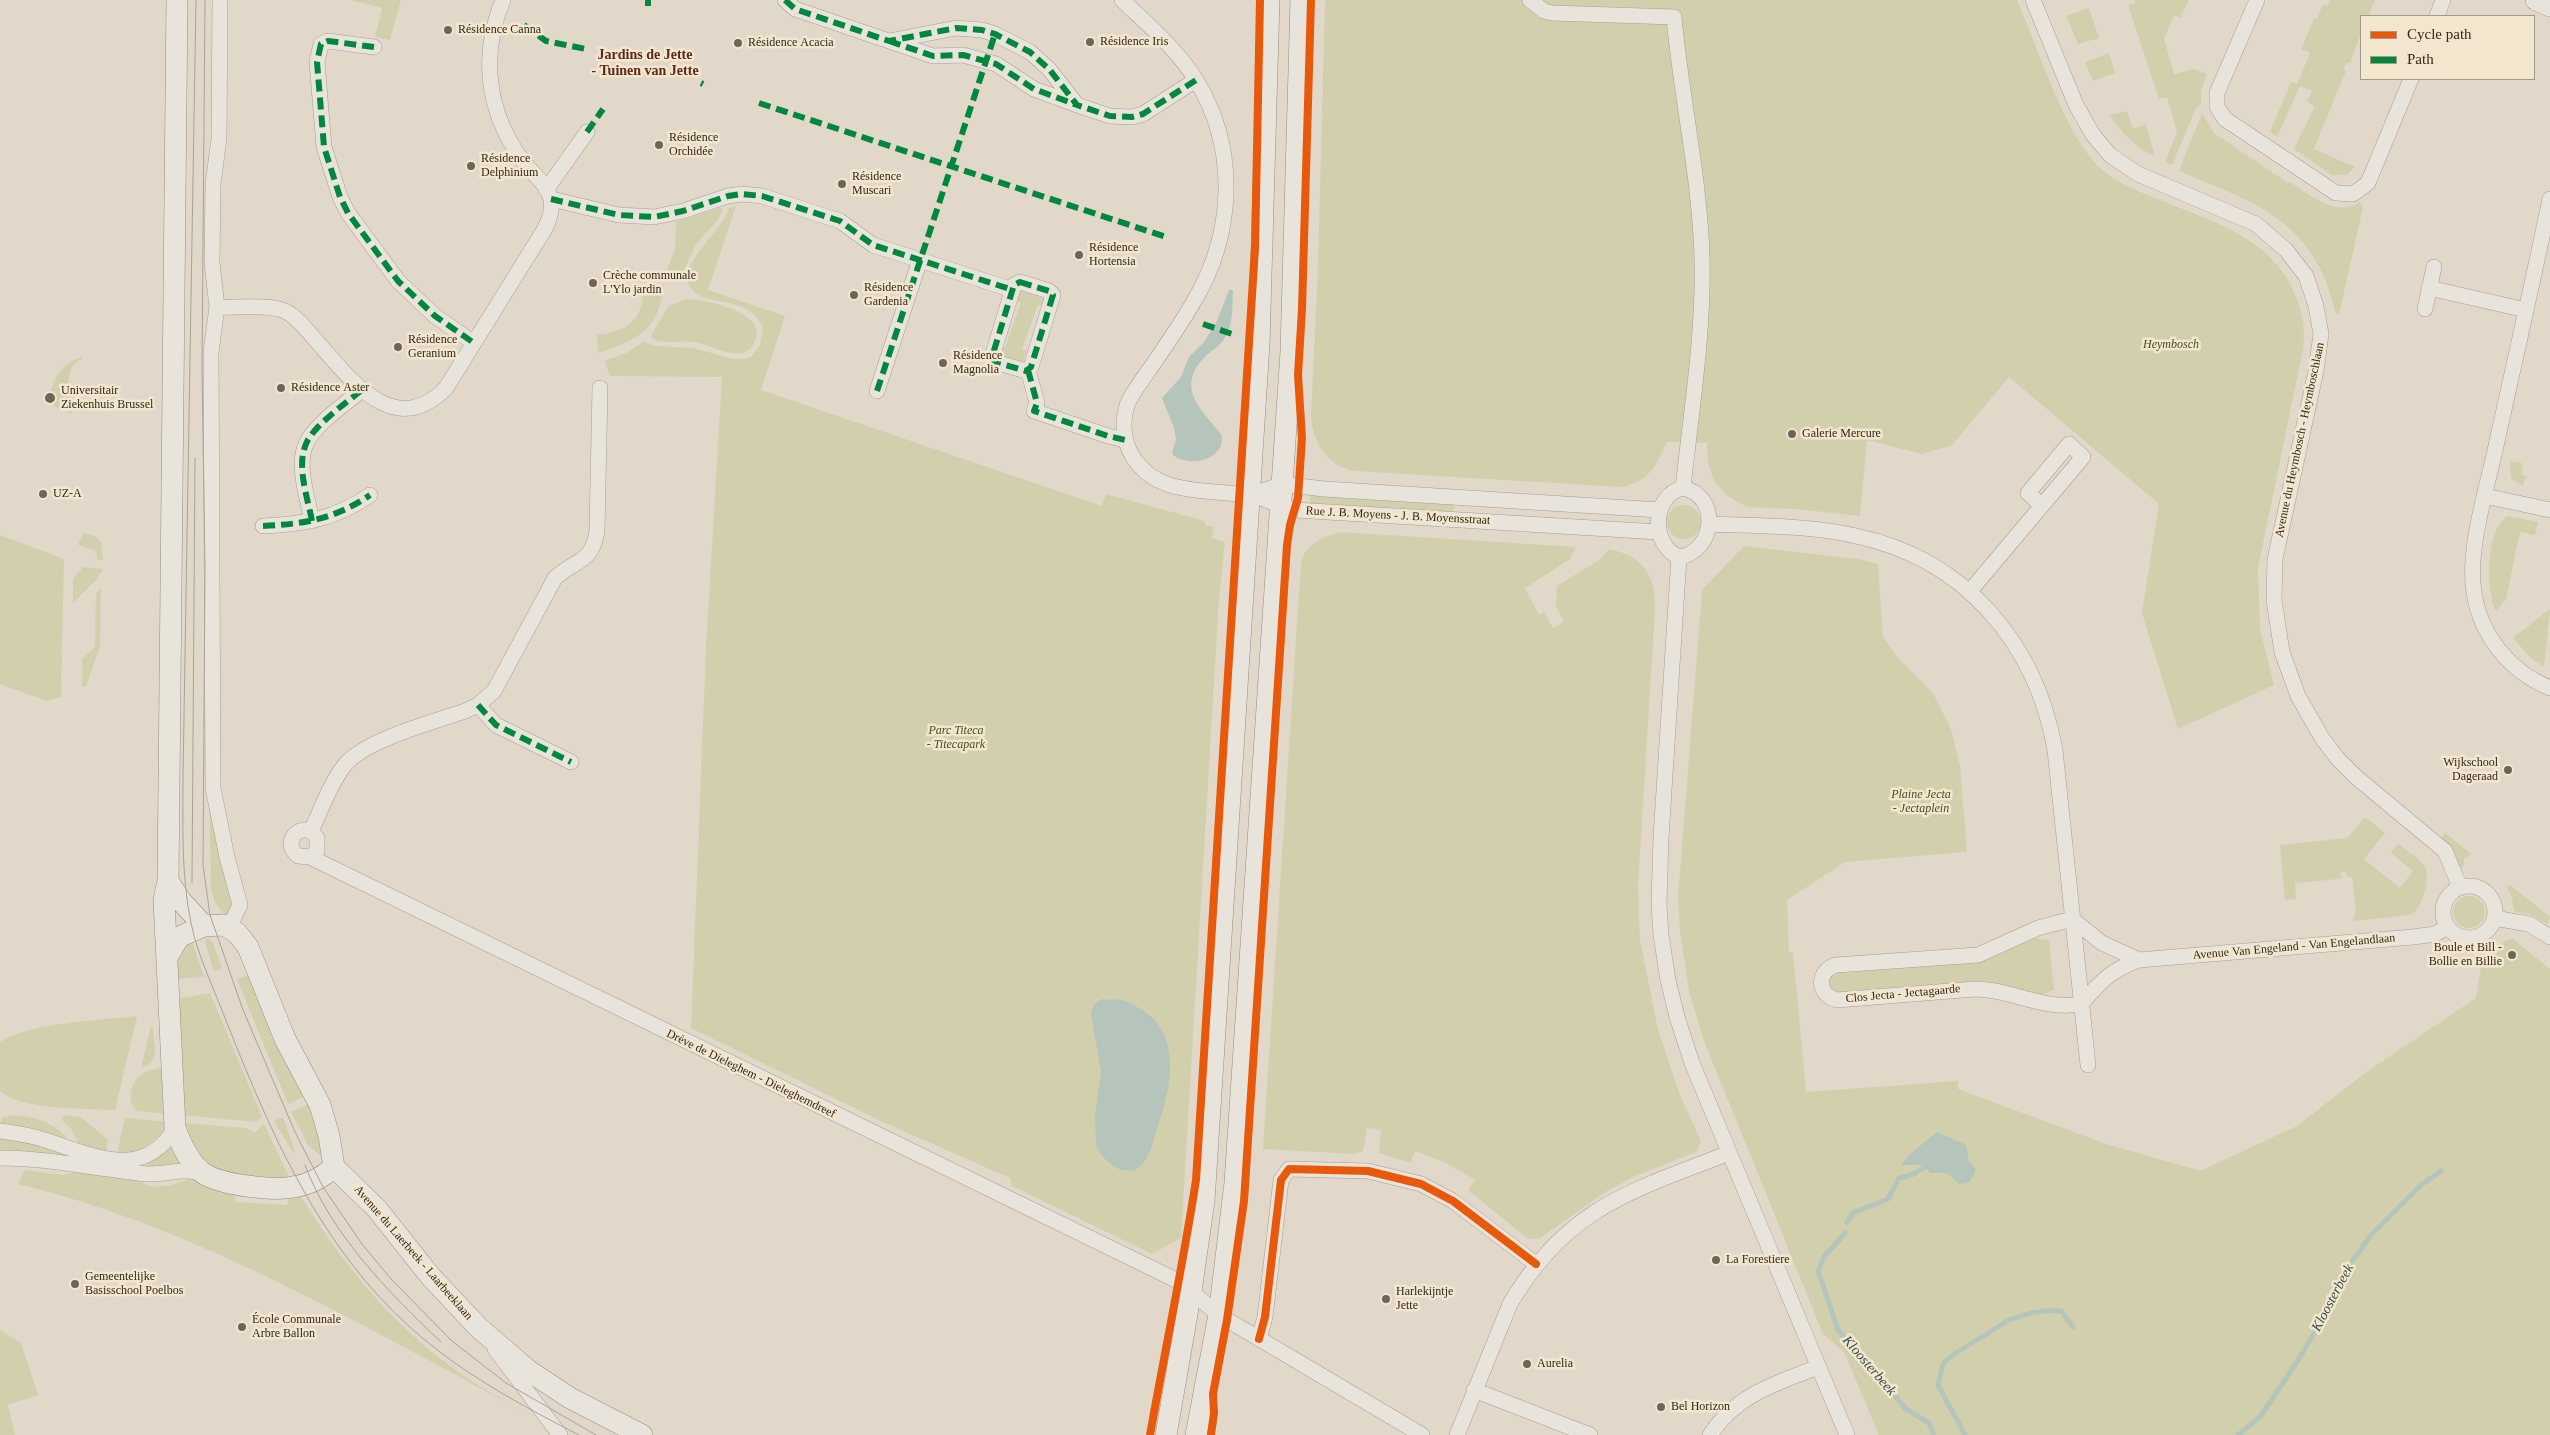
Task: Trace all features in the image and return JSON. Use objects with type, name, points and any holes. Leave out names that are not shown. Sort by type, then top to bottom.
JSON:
[{"type":"main road","points":[[169,954],[179,937],[211,924],[229,928],[248,947],[285,1039],[318,1100],[328,1129],[334,1167],[319,1178],[292,1188],[243,1184],[204,1174],[185,1150],[175,1128],[169,954],[164,900],[168,881],[176,0]]},
{"type":"main road","points":[[1166,1435],[1191,1291],[1204,1201],[1260,334],[1269,0]]},
{"type":"main road","points":[[1196,1435],[1219,1315],[1231,1228],[1291,352],[1301,0]]},
{"type":"main road","points":[[2536,0],[2550,6]]},
{"type":"main road","points":[[168,881],[181,901],[204,926]]},
{"type":"main road","name":"Avenue du Laerbeek - Laarbeeklaan","points":[[334,1167],[377,1209],[431,1277],[479,1328],[537,1377],[570,1398],[642,1435]]},
{"type":"street","points":[[220,0],[219,139],[213,184],[212,263],[217,307],[211,352],[213,788],[225,849],[240,904],[229,928]]},
{"type":"street","points":[[217,307],[274,308],[291,315],[362,390],[378,402],[390,406],[413,408],[424,405],[436,398],[446,388],[544,230],[550,215],[548,195],[507,138],[492,94],[490,47],[503,0]]},
{"type":"street","points":[[785,0],[796,9],[932,56],[963,55],[996,64],[1034,89],[1110,116],[1132,117],[1143,114],[1196,80]]},
{"type":"street","points":[[1122,0],[1168,44],[1196,80],[1210,106],[1221,139],[1227,190],[1224,225],[1215,259],[1200,293],[1129,400],[1124,419],[1125,440],[1138,466],[1147,474],[1167,484],[1189,490],[1251,494]]},
{"type":"street","points":[[1530,0],[1544,11],[1552,13],[1674,17],[1698,205],[1702,259],[1700,323],[1683,488]]},
{"type":"street","name":"Avenue du Heymbosch - Heymboschlaan","points":[[2034,0],[2076,105],[2093,135],[2110,156],[2138,174],[2256,224],[2286,250],[2306,276],[2316,306],[2321,334],[2316,371],[2275,559],[2274,600],[2282,652],[2298,696],[2322,738],[2337,758],[2445,851],[2460,887]]},
{"type":"street","points":[[2257,0],[2218,94],[2217,107],[2225,118],[2336,193],[2353,194],[2368,182],[2411,80]]},
{"type":"street","points":[[2437,15],[2443,0]]},
{"type":"street","points":[[889,41],[956,28],[982,30],[995,34],[1030,52],[1049,70],[1077,105]]},
{"type":"street","points":[[374,47],[328,40],[321,44],[317,62],[320,109],[324,147],[331,172],[348,213],[398,281],[435,316],[474,343]]},
{"type":"street","points":[[548,195],[587,132]]},
{"type":"street","points":[[548,195],[619,216],[654,217],[683,212],[728,196],[756,195],[835,219],[845,224],[873,245],[1013,290]]},
{"type":"street","points":[[2550,199],[2473,558],[2474,592],[2484,625],[2502,654],[2527,676],[2550,688]]},
{"type":"street","points":[[877,391],[920,260]]},
{"type":"street","points":[[2424,309],[2434,267]]},
{"type":"street","points":[[1028,370],[1024,371],[996,362],[992,357],[1013,290],[1016,283],[1022,282],[1049,291],[1053,295],[1028,370],[1037,403],[1034,411],[1107,436],[1125,440]]},
{"type":"street","points":[[2429,288],[2526,310]]},
{"type":"street","points":[[310,856],[317,851],[318,842],[312,831],[338,774],[352,757],[371,745],[478,705],[494,692],[555,578],[563,571],[580,562],[592,549],[597,530],[600,388]]},
{"type":"street","points":[[312,521],[303,472],[306,443],[312,434],[362,390]]},
{"type":"street","name":"Rue J. B. Moyens - J. B. Moyensstraat","points":[[1251,494],[1282,484],[1324,489],[1660,510]]},
{"type":"street","points":[[1683,488],[1693,490],[1706,502],[1709,524],[1702,544],[1687,556],[1679,557],[1665,548],[1659,532],[1660,510],[1669,494],[1683,488]]},
{"type":"street","name":"Rue J. B. Moyens - J. B. Moyensstraat","points":[[1251,494],[1280,507],[1306,511],[1659,532]]},
{"type":"street","points":[[263,526],[312,521],[344,511],[370,495]]},
{"type":"street","points":[[2485,496],[2550,510]]},
{"type":"street","points":[[1970,591],[2041,505]]},
{"type":"street","points":[[1709,524],[1803,529],[1858,536],[1913,554],[1942,571],[1970,591],[2000,622],[2031,671],[2043,700],[2055,750],[2088,1065]]},
{"type":"street","points":[[1679,557],[1660,838],[1661,935],[1677,1017],[1692,1063],[1847,1435]]},
{"type":"street","points":[[478,705],[496,725],[571,762]]},
{"type":"street","name":"Drève de Dieleghem - Dieleghemdreef","points":[[312,831],[304,830],[297,832],[292,838],[291,845],[298,856],[310,856],[1180,1282],[1219,1315],[1422,1435]]},
{"type":"street","points":[[2475,886],[2489,894],[2495,908],[2494,918],[2488,930],[2475,938],[2460,936],[2448,927],[2444,920],[2444,904],[2448,897],[2460,887],[2475,886]]},
{"type":"street","points":[[2494,918],[2529,924],[2550,937]]},
{"type":"street","name":"Avenue Van Engeland - Van Engelandlaan","points":[[2072,920],[2102,943],[2139,960]]},
{"type":"street","name":"Clos Jecta - Jectagaarde","points":[[2072,920],[2038,928],[1978,955],[1836,965],[1826,970],[1823,974],[1821,986],[1827,995],[1837,1000],[1974,988],[1992,990],[2048,1005],[2081,1004]]},
{"type":"street","name":"Avenue Van Engeland - Van Engelandlaan","points":[[2081,1004],[2106,976],[2122,966],[2139,960],[2413,937],[2436,934],[2448,927]]},
{"type":"street","points":[[0,1131],[30,1136],[84,1154],[124,1161],[139,1159],[152,1153],[166,1142],[175,1128]]},
{"type":"street","points":[[1457,1435],[1507,1310],[1536,1264],[1564,1234],[1599,1208],[1628,1192],[1729,1153]]},
{"type":"street","points":[[0,1158],[54,1161],[146,1174],[186,1170],[204,1174]]},
{"type":"street","points":[[1258,1339],[1265,1317],[1281,1180],[1285,1172],[1295,1168],[1368,1171],[1421,1184],[1453,1201],[1536,1264]]},
{"type":"street","points":[[479,1328],[559,1435]]},
{"type":"street","points":[[1710,1435],[1720,1420],[1751,1394],[1818,1366]]},
{"type":"street","points":[[1474,1390],[1590,1435]]},
{"type":"green space","points":[[350,0],[401,0],[390,40],[375,37],[382,8]]},
{"type":"green space","name":"Heymbosch","points":[[1325,0],[2017,0],[2063,112],[2087,152],[2099,167],[2111,177],[2132,188],[2215,222],[2252,243],[2282,271],[2296,297],[2304,327],[2304,342],[2258,568],[2260,629],[2274,685],[2178,729],[2142,613],[2159,504],[2009,377],[1952,445],[1922,454],[1867,440],[1860,516],[1796,509],[1747,507],[1729,497],[1715,483],[1708,463],[1707,443],[1667,442],[1655,465],[1645,477],[1631,485],[1621,487],[1355,471],[1345,469],[1329,459],[1314,435],[1311,416],[1318,267]]},
{"type":"green space","points":[[2135,0],[2189,0],[2180,18],[2174,15],[2164,39],[2174,74],[2195,69],[2207,74],[2201,92],[2201,105],[2196,108],[2172,165],[2165,162],[2177,132],[2167,97],[2159,99],[2128,5],[2135,3]]},
{"type":"green space","points":[[2330,0],[2375,0],[2368,15],[2360,15],[2360,36],[2350,63],[2347,63],[2343,70],[2346,71],[2314,149],[2355,167],[2347,175],[2332,175],[2294,149],[2315,106],[2307,102],[2312,91],[2300,86],[2277,137],[2270,132],[2291,82],[2297,84],[2310,53],[2301,49],[2314,19],[2317,19],[2323,4],[2327,6]]},
{"type":"green space","points":[[2089,8],[2099,38],[2078,44],[2066,16]]},
{"type":"green space","points":[[2109,53],[2115,73],[2093,81],[2085,62]]},
{"type":"green space","points":[[2127,111],[2133,129],[2146,124],[2155,157],[2130,139],[2110,115]]},
{"type":"green space","points":[[2202,113],[2214,133],[2288,183],[2290,182],[2332,206],[2351,206],[2360,202],[2363,207],[2339,314],[2336,314],[2326,282],[2313,257],[2298,236],[2258,206],[2179,171]]},
{"type":"green space","name":"Parc Titeca - Titecapark","points":[[736,206],[708,290],[785,316],[761,390],[1102,506],[1106,494],[1205,521],[1205,525],[1214,527],[1212,538],[1225,542],[1219,598],[1181,1238],[1152,1254],[1012,1186],[1010,1178],[883,1122],[691,1028],[706,648],[722,377],[610,376],[604,361],[626,353],[643,342],[656,346],[693,348],[733,359],[751,357],[760,345],[763,327],[756,316],[737,305],[698,294],[691,288],[688,279],[689,269],[694,259],[726,217],[729,208]]},
{"type":"green space","points":[[721,208],[723,211],[716,222],[696,244],[681,277],[672,278],[667,269],[675,249],[676,222]]},
{"type":"green space","points":[[663,285],[661,300],[652,323],[635,338],[598,353],[597,335],[625,327],[637,315],[643,298],[643,286]]},
{"type":"green space","points":[[1022,289],[1044,299],[1042,306],[1038,305],[1022,349],[1027,351],[1022,363],[1014,364],[998,355],[1001,346],[1005,347],[1007,342],[1021,303],[1016,302]]},
{"type":"green space","points":[[687,299],[721,305],[744,315],[753,322],[757,331],[753,345],[742,353],[730,353],[694,342],[667,342],[652,338],[651,335],[669,306]]},
{"type":"green space","points":[[81,357],[82,359],[75,363],[71,369],[69,376],[68,384],[72,415],[63,406],[59,410],[48,398],[53,384],[63,368]]},
{"type":"green space","points":[[2510,461],[2522,463],[2522,475],[2526,476],[2523,486],[2511,478]]},
{"type":"green space","points":[[1310,495],[1452,503],[1455,508],[1451,512],[1310,503]]},
{"type":"green space","points":[[1684,505],[1691,506],[1696,510],[1700,515],[1700,529],[1696,534],[1691,538],[1684,539],[1677,538],[1672,534],[1668,529],[1667,522],[1668,515],[1672,510],[1677,506]]},
{"type":"green space","points":[[2508,516],[2538,522],[2535,535],[2520,532],[2506,599],[2496,611],[2490,589],[2491,546],[2500,523]]},
{"type":"green space","points":[[1340,532],[1576,547],[1570,559],[1525,588],[1539,615],[1544,612],[1553,628],[1564,622],[1556,607],[1557,586],[1599,560],[1609,549],[1621,552],[1639,562],[1650,577],[1653,587],[1655,610],[1638,885],[1640,940],[1658,1030],[1680,1095],[1701,1141],[1696,1152],[1633,1177],[1605,1192],[1539,1239],[1528,1239],[1468,1190],[1475,1180],[1446,1163],[1415,1151],[1411,1163],[1379,1153],[1381,1130],[1367,1128],[1363,1151],[1355,1154],[1263,1149],[1301,562],[1307,550],[1316,542]]},
{"type":"green space","points":[[83,533],[95,536],[101,542],[103,560],[98,560],[95,551],[78,545]]},
{"type":"green space","points":[[0,535],[64,559],[61,697],[47,701],[0,684]]},
{"type":"green space","name":"Plaine Jecta - Jectaplein","points":[[1744,546],[1857,559],[1878,564],[1883,637],[1899,659],[1933,693],[1951,729],[1960,766],[1967,852],[1845,862],[1787,900],[1789,952],[1793,953],[1806,1092],[1958,1081],[1958,1089],[2106,1144],[2200,1171],[2297,1126],[2365,1073],[2476,998],[2483,955],[2507,940],[2513,939],[2550,969],[2550,1435],[1879,1435],[1844,1352],[1823,1334],[1704,1041],[1689,991],[1680,931],[1678,898],[1702,590]]},
{"type":"green space","points":[[83,567],[103,569],[97,579],[73,603],[73,579]]},
{"type":"green space","points":[[101,588],[100,646],[86,686],[82,687],[82,659],[95,647],[96,593]]},
{"type":"green space","points":[[2550,609],[2544,666],[2532,659],[2513,638]]},
{"type":"green space","points":[[209,786],[235,903],[228,915],[224,915],[214,900],[211,888]]},
{"type":"green space","points":[[2365,817],[2385,833],[2364,859],[2400,888],[2413,871],[2391,853],[2398,844],[2419,860],[2426,869],[2427,883],[2421,903],[2416,910],[2410,915],[2353,921],[2356,910],[2352,877],[2347,877],[2346,872],[2341,872],[2342,878],[2339,879],[2295,883],[2296,899],[2285,900],[2280,845],[2347,838]]},
{"type":"green space","points":[[2446,833],[2471,854],[2464,858],[2464,866],[2460,868],[2452,851],[2441,838]]},
{"type":"green space","points":[[2510,885],[2550,917],[2547,924],[2532,915],[2514,911],[2512,898],[2507,887]]},
{"type":"green space","points":[[2469,896],[2475,897],[2480,901],[2484,906],[2484,918],[2480,923],[2475,927],[2469,928],[2463,927],[2458,923],[2454,918],[2453,912],[2454,906],[2458,901],[2463,897]]},
{"type":"green space","points":[[207,938],[212,941],[222,968],[214,972],[205,942]]},
{"type":"green space","points":[[2036,938],[2049,940],[2054,990],[2041,995],[1985,981],[1838,992],[1832,990],[1829,984],[1830,977],[1837,972],[1984,961]]},
{"type":"green space","points":[[191,939],[204,977],[175,981],[179,959]]},
{"type":"green space","points":[[252,974],[308,1095],[288,1104],[237,979]]},
{"type":"green space","points":[[210,993],[262,1117],[257,1122],[182,1115],[176,999]]},
{"type":"green space","points":[[137,1016],[115,1110],[39,1105],[24,1102],[0,1091],[0,1042],[28,1030],[46,1026]]},
{"type":"green space","points":[[151,1026],[155,1048],[154,1058],[141,1068]]},
{"type":"green space","points":[[168,1065],[169,1114],[137,1111],[131,1102],[131,1091],[135,1080],[147,1072]]},
{"type":"green space","points":[[312,1102],[323,1158],[308,1145],[291,1112]]},
{"type":"green space","points":[[12,1115],[43,1121],[57,1129],[68,1141],[0,1126],[2,1118]]},
{"type":"green space","points":[[64,1115],[81,1117],[108,1140],[106,1152],[80,1147],[72,1130],[61,1119]]},
{"type":"green space","points":[[283,1117],[295,1151],[294,1154],[274,1121]]},
{"type":"green space","points":[[125,1118],[168,1122],[161,1134],[140,1151],[117,1153]]},
{"type":"green space","points":[[183,1123],[246,1128],[255,1133],[264,1124],[291,1181],[239,1177],[214,1169],[195,1152]]},
{"type":"green space","points":[[0,1137],[29,1141],[72,1157],[0,1153]]},
{"type":"green space","points":[[172,1146],[182,1163],[170,1166],[145,1166]]},
{"type":"green space","points":[[24,1170],[63,1175],[80,1171],[132,1179],[153,1187],[172,1185],[186,1180],[186,1176],[235,1190],[235,1202],[287,1205],[288,1200],[298,1192],[334,1247],[354,1272],[375,1297],[420,1342],[473,1382],[536,1418],[347,1317],[219,1255],[154,1227],[87,1203],[18,1184]]},
{"type":"green space","points":[[0,1330],[21,1343],[38,1395],[8,1405],[15,1435],[0,1435]]},
{"type":"shaded area","points":[[1229,290],[1233,290],[1231,322],[1227,334],[1220,344],[1204,358],[1192,379],[1194,398],[1221,434],[1222,443],[1213,456],[1205,459],[1187,461],[1179,459],[1172,454],[1176,440],[1174,428],[1162,398],[1181,377],[1189,357],[1204,342],[1217,321]]},
{"type":"shaded area","points":[[1102,999],[1124,1000],[1145,1012],[1157,1023],[1165,1036],[1169,1051],[1169,1083],[1162,1114],[1149,1153],[1143,1163],[1133,1171],[1121,1170],[1113,1166],[1102,1156],[1096,1145],[1095,1116],[1101,1071],[1091,1014],[1093,1006]]},
{"type":"shaded area","points":[[1937,1132],[1966,1145],[1969,1161],[1976,1170],[1970,1182],[1959,1184],[1947,1173],[1930,1173],[1924,1165],[1901,1165],[1909,1155]]},
{"type":"waterway","name":"Kloosterbeek","points":[[1847,1222],[1853,1213],[1888,1199],[1899,1178],[1914,1174],[1926,1166]]},
{"type":"waterway","name":"Kloosterbeek","points":[[2238,1435],[2260,1417],[2295,1365],[2339,1293],[2351,1263],[2371,1235],[2421,1185],[2441,1171]]},
{"type":"waterway","name":"Kloosterbeek","points":[[1845,1233],[1824,1257],[1818,1271],[1838,1330],[1906,1409],[1929,1423],[1934,1435]]},
{"type":"waterway","name":"Kloosterbeek","points":[[1965,1435],[1938,1385],[1943,1364],[1951,1356],[2009,1320],[2028,1314],[2042,1311],[2061,1311],[2073,1327]]},
{"type":"tram line","points":[[196,0],[183,776],[183,850],[188,905],[194,936],[207,974],[244,1065],[281,1147],[301,1187],[324,1225],[350,1262],[379,1296],[430,1344],[491,1387],[579,1435]]},
{"type":"tram line","points":[[205,0],[202,368],[205,567],[203,865],[210,915],[243,1010],[295,1132],[323,1187],[362,1244],[391,1279],[452,1341],[506,1383],[596,1435]]},
{"type":"tram line","points":[[192,883],[195,458]]},
{"type":"tram line","points":[[305,1165],[329,1214],[345,1238],[401,1303],[441,1342]]},
{"type":"marked path","points":[[648,0],[648,6]]},
{"type":"marked path","points":[[785,0],[795,9],[889,41],[956,28],[982,30],[995,34],[1030,52],[1049,69],[1077,105],[1110,116],[1132,117],[1143,114],[1196,80]]},
{"type":"marked path","points":[[524,25],[546,41],[586,49]]},
{"type":"marked path","points":[[877,391],[995,34]]},
{"type":"marked path","points":[[374,47],[328,41],[321,44],[317,62],[324,147],[340,197],[348,213],[398,281],[435,316],[474,343]]},
{"type":"marked path","points":[[889,41],[933,56],[963,55],[996,64],[1034,89],[1077,105]]},
{"type":"marked path","points":[[759,103],[1166,237]]},
{"type":"marked path","points":[[587,132],[603,109]]},
{"type":"marked path","points":[[551,199],[619,215],[654,217],[683,211],[728,196],[742,194],[762,196],[840,221],[873,245],[1013,290]]},
{"type":"marked path","points":[[1020,282],[1049,291],[1053,295],[1031,367],[1026,371],[995,362],[992,357],[1014,285],[1020,282]]},
{"type":"marked path","points":[[1203,324],[1235,335]]},
{"type":"marked path","points":[[1028,370],[1037,403],[1034,411],[1125,440]]},
{"type":"marked path","points":[[312,521],[302,472],[303,453],[306,444],[323,422],[362,390]]},
{"type":"marked path","points":[[263,526],[293,524],[319,519],[344,510],[370,495]]},
{"type":"marked path","points":[[478,705],[496,725],[571,762]]},
{"type":"cycle path","points":[[1150,1435],[1196,1180],[1255,248],[1260,0]]},
{"type":"cycle path","points":[[1211,1435],[1214,1413],[1213,1394],[1227,1320],[1244,1201],[1287,545],[1290,525],[1298,498],[1302,438],[1298,375],[1302,309],[1311,0]]},
{"type":"cycle path","points":[[1259,1339],[1265,1317],[1281,1180],[1289,1169],[1368,1171],[1421,1184],[1453,1201],[1536,1264]]},
{"type":"place","name":"Résidence Canna","points":[[448,30]]},
{"type":"place","name":"Résidence Iris","points":[[1090,42]]},
{"type":"place","name":"Résidence Acacia","points":[[738,43]]},
{"type":"place","name":"Résidence Orchidée","points":[[659,145]]},
{"type":"place","name":"Résidence Delphinium","points":[[471,166]]},
{"type":"place","name":"Résidence Muscari","points":[[842,184]]},
{"type":"place","name":"Résidence Hortensia","points":[[1079,255]]},
{"type":"place","name":"Crèche communale L'Ylo jardin","points":[[593,283]]},
{"type":"place","name":"Résidence Gardenia","points":[[854,295]]},
{"type":"place","name":"Résidence Geranium","points":[[398,347]]},
{"type":"place","name":"Résidence Magnolia","points":[[943,363]]},
{"type":"place","name":"Résidence Aster","points":[[281,388]]},
{"type":"place","name":"Universitair Ziekenhuis Brussel","points":[[50,398]]},
{"type":"place","name":"Galerie Mercure","points":[[1792,434]]},
{"type":"place","name":"UZ-A","points":[[43,494]]},
{"type":"place","name":"Wijkschool Dageraad","points":[[2508,770]]},
{"type":"place","name":"Boule et Bill - Bollie en Billie","points":[[2512,955]]},
{"type":"place","name":"La Forestiere","points":[[1716,1260]]},
{"type":"place","name":"Gemeentelijke Basisschool Poelbos","points":[[75,1284]]},
{"type":"place","name":"Harlekijntje Jette","points":[[1386,1299]]},
{"type":"place","name":"École Communale Arbre Ballon","points":[[242,1327]]},
{"type":"place","name":"Aurelia","points":[[1527,1364]]},
{"type":"place","name":"Bel Horizon","points":[[1661,1407]]},
{"type":"district","name":"Jardins de Jette - Tuinen van Jette","points":[[645,64]]}]
